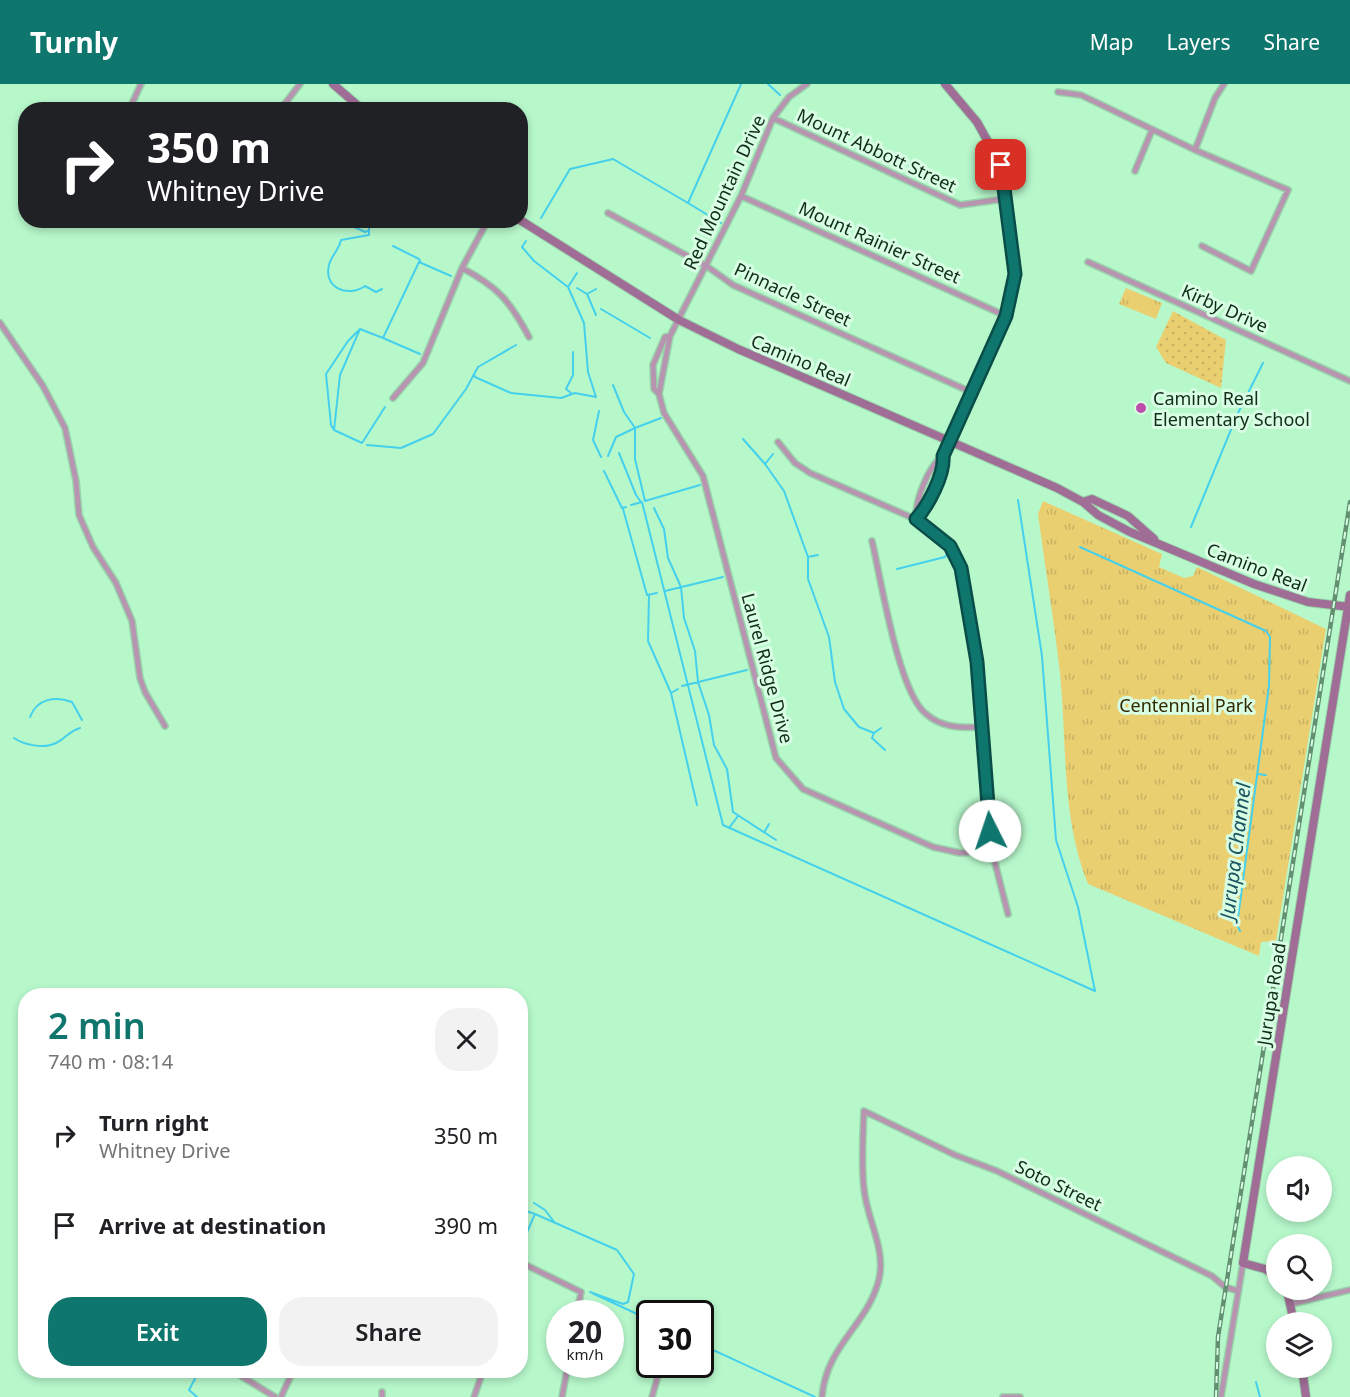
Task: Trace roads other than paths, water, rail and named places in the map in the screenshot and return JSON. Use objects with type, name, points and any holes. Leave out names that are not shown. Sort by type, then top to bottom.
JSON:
[{"type":"street","points":[[133,102],[141,84]]},
{"type":"street","points":[[286,102],[300,84]]},
{"type":"street","points":[[333,84],[354,102]]},
{"type":"street","name":"Red Mountain Drive","points":[[679,320],[708,267],[741,196],[773,118],[789,97],[807,84]]},
{"type":"street","points":[[916,519],[923,511],[938,479],[944,464],[943,456],[1006,316],[1015,274],[1001,165],[977,122],[945,84]]},
{"type":"street","points":[[1195,150],[1215,98],[1224,84]]},
{"type":"street","points":[[1058,92],[1080,95],[1195,150],[1288,190],[1251,271],[1202,246]]},
{"type":"street","name":"Mount Abbott Street","points":[[773,118],[960,205],[1004,199]]},
{"type":"street","points":[[1135,171],[1152,130]]},
{"type":"street","name":"Mount Rainier Street","points":[[741,196],[1006,316]]},
{"type":"street","name":"Pinnacle Street","points":[[608,213],[708,267],[733,285],[971,392]]},
{"type":"street","name":"Camino Real","points":[[528,225],[679,320],[738,349],[950,440],[1083,502],[1098,515],[1117,526],[1293,598],[1349,607]]},
{"type":"street","points":[[393,398],[423,363],[462,268],[484,228]]},
{"type":"street","name":"Kirby Drive","points":[[1088,262],[1350,381]]},
{"type":"street","points":[[462,268],[485,281],[506,298],[529,337]]},
{"type":"street","name":"Laurel Ridge Drive","points":[[679,320],[670,336],[659,394],[664,413],[703,476],[770,744],[784,771],[803,789],[816,796],[933,847],[960,853],[992,851]]},
{"type":"street","points":[[0,323],[43,386],[65,428],[76,481],[79,515],[93,547],[116,583],[132,621],[140,678],[145,692],[165,726]]},
{"type":"street","name":"Laurel Ridge Drive","points":[[659,394],[654,389],[652,371],[663,340],[670,336]]},
{"type":"street","points":[[652,371],[662,370]]},
{"type":"street","points":[[778,442],[801,467],[916,519],[950,546],[961,568],[977,662],[992,851],[1008,914]]},
{"type":"street","points":[[916,519],[915,508],[936,461],[943,456]]},
{"type":"street","points":[[930,475],[938,479]]},
{"type":"street","name":"Camino Real","points":[[1083,502],[1092,500],[1118,511],[1157,543]]},
{"type":"street","points":[[872,541],[905,680],[914,702],[941,724],[982,727]]},
{"type":"street","name":"Jurupa Road","points":[[1221,1397],[1350,595]]},
{"type":"street","name":"Soto Street","points":[[822,1397],[826,1369],[869,1304],[879,1276],[881,1258],[863,1187],[864,1111],[955,1155],[998,1171],[1238,1291]]},
{"type":"street","points":[[1243,1263],[1266,1270]]},
{"type":"street","points":[[528,1266],[581,1292],[580,1300]]},
{"type":"street","points":[[1291,1304],[1350,1290]]},
{"type":"street","points":[[1290,1300],[1292,1312]]},
{"type":"street","points":[[244,1378],[275,1397]]},
{"type":"street","points":[[281,1397],[290,1378]]},
{"type":"street","points":[[474,1397],[481,1378]]},
{"type":"street","points":[[562,1397],[566,1378]]},
{"type":"street","points":[[652,1397],[657,1378]]},
{"type":"street","points":[[1303,1378],[1306,1397]]},
{"type":"street","points":[[1003,1397],[1020,1397]]},
{"type":"waterway","points":[[721,223],[688,203],[741,84]]},
{"type":"waterway","points":[[768,84],[780,95]]},
{"type":"waterway","points":[[541,218],[570,169],[613,159],[688,203]]},
{"type":"waterway","points":[[356,228],[368,231]]},
{"type":"waterway","points":[[369,228],[369,235],[341,240],[330,262],[328,273],[333,285],[338,289],[351,291],[365,286],[376,292],[382,289]]},
{"type":"waterway","points":[[474,374],[475,377],[511,393],[561,398],[575,393],[596,397],[588,372],[584,323],[568,287],[534,261],[522,247],[526,241]]},
{"type":"waterway","points":[[393,246],[419,259],[421,263]]},
{"type":"waterway","points":[[334,430],[340,375],[360,329],[383,338],[419,262],[451,276]]},
{"type":"waterway","points":[[568,287],[577,273]]},
{"type":"waterway","points":[[577,288],[587,294]]},
{"type":"waterway","points":[[596,289],[587,294],[596,315]]},
{"type":"waterway","points":[[601,309],[650,338]]},
{"type":"waterway","points":[[360,329],[348,341],[326,374],[331,425],[334,430],[362,443],[385,407]]},
{"type":"waterway","points":[[383,338],[420,354]]},
{"type":"waterway","points":[[367,445],[401,448],[433,434],[466,389],[478,367],[516,345]]},
{"type":"waterway","points":[[571,393],[566,389],[573,375],[573,352]]},
{"type":"waterway","name":"Jurupa Channel","points":[[1191,527],[1237,415],[1263,363]]},
{"type":"waterway","points":[[613,385],[624,412],[635,428],[661,418]]},
{"type":"waterway","points":[[599,411],[593,440],[601,457]]},
{"type":"waterway","points":[[608,456],[616,437],[635,428],[635,459],[645,501],[700,485]]},
{"type":"waterway","points":[[743,439],[765,464],[773,454]]},
{"type":"waterway","points":[[619,453],[641,502]]},
{"type":"waterway","points":[[765,464],[784,491],[808,557],[808,579],[829,637],[835,682],[844,709],[859,727],[874,733],[872,738],[885,750]]},
{"type":"waterway","points":[[604,471],[622,508],[626,507]]},
{"type":"waterway","points":[[631,505],[642,502],[723,825],[1095,991],[1078,907],[1056,840],[1042,656],[1018,500]]},
{"type":"waterway","points":[[654,508],[664,529],[668,558],[681,587],[684,618],[695,651],[698,682],[709,715],[714,745],[727,769],[733,812],[776,840]]},
{"type":"waterway","points":[[623,509],[647,595],[657,593]]},
{"type":"waterway","name":"Jurupa Channel","points":[[1080,547],[1266,631],[1270,637],[1269,686],[1237,925],[1240,931]]},
{"type":"waterway","points":[[897,569],[945,557],[947,554]]},
{"type":"waterway","points":[[808,557],[818,555]]},
{"type":"waterway","points":[[665,591],[723,577]]},
{"type":"waterway","points":[[649,595],[648,641],[671,693],[697,805]]},
{"type":"waterway","points":[[682,686],[747,670]]},
{"type":"waterway","points":[[671,693],[678,689]]},
{"type":"waterway","points":[[30,717],[42,702],[60,699],[72,702],[82,720]]},
{"type":"waterway","points":[[14,738],[29,744],[46,746],[56,743],[80,728]]},
{"type":"waterway","points":[[874,733],[881,728]]},
{"type":"waterway","name":"Jurupa Channel","points":[[1257,774],[1266,775]]},
{"type":"waterway","points":[[729,828],[738,816]]},
{"type":"waterway","points":[[765,831],[769,824]]},
{"type":"waterway","points":[[534,1203],[545,1210],[555,1223]]},
{"type":"waterway","points":[[528,1212],[535,1214]]},
{"type":"waterway","points":[[528,1230],[535,1214],[617,1250],[634,1274],[628,1302],[623,1304],[590,1292]]},
{"type":"waterway","points":[[592,1293],[636,1313]]},
{"type":"waterway","points":[[714,1350],[815,1397]]},
{"type":"waterway","points":[[195,1378],[189,1390],[197,1397]]},
{"type":"waterway","points":[[1256,1382],[1260,1397]]},
{"type":"railway","points":[[1216,1397],[1218,1337],[1350,502]]},
{"type":"place","name":"Camino Real Elementary School","points":[[1141,408]]},
{"type":"park label","name":"Centennial Park","points":[[1186,705]]}]
